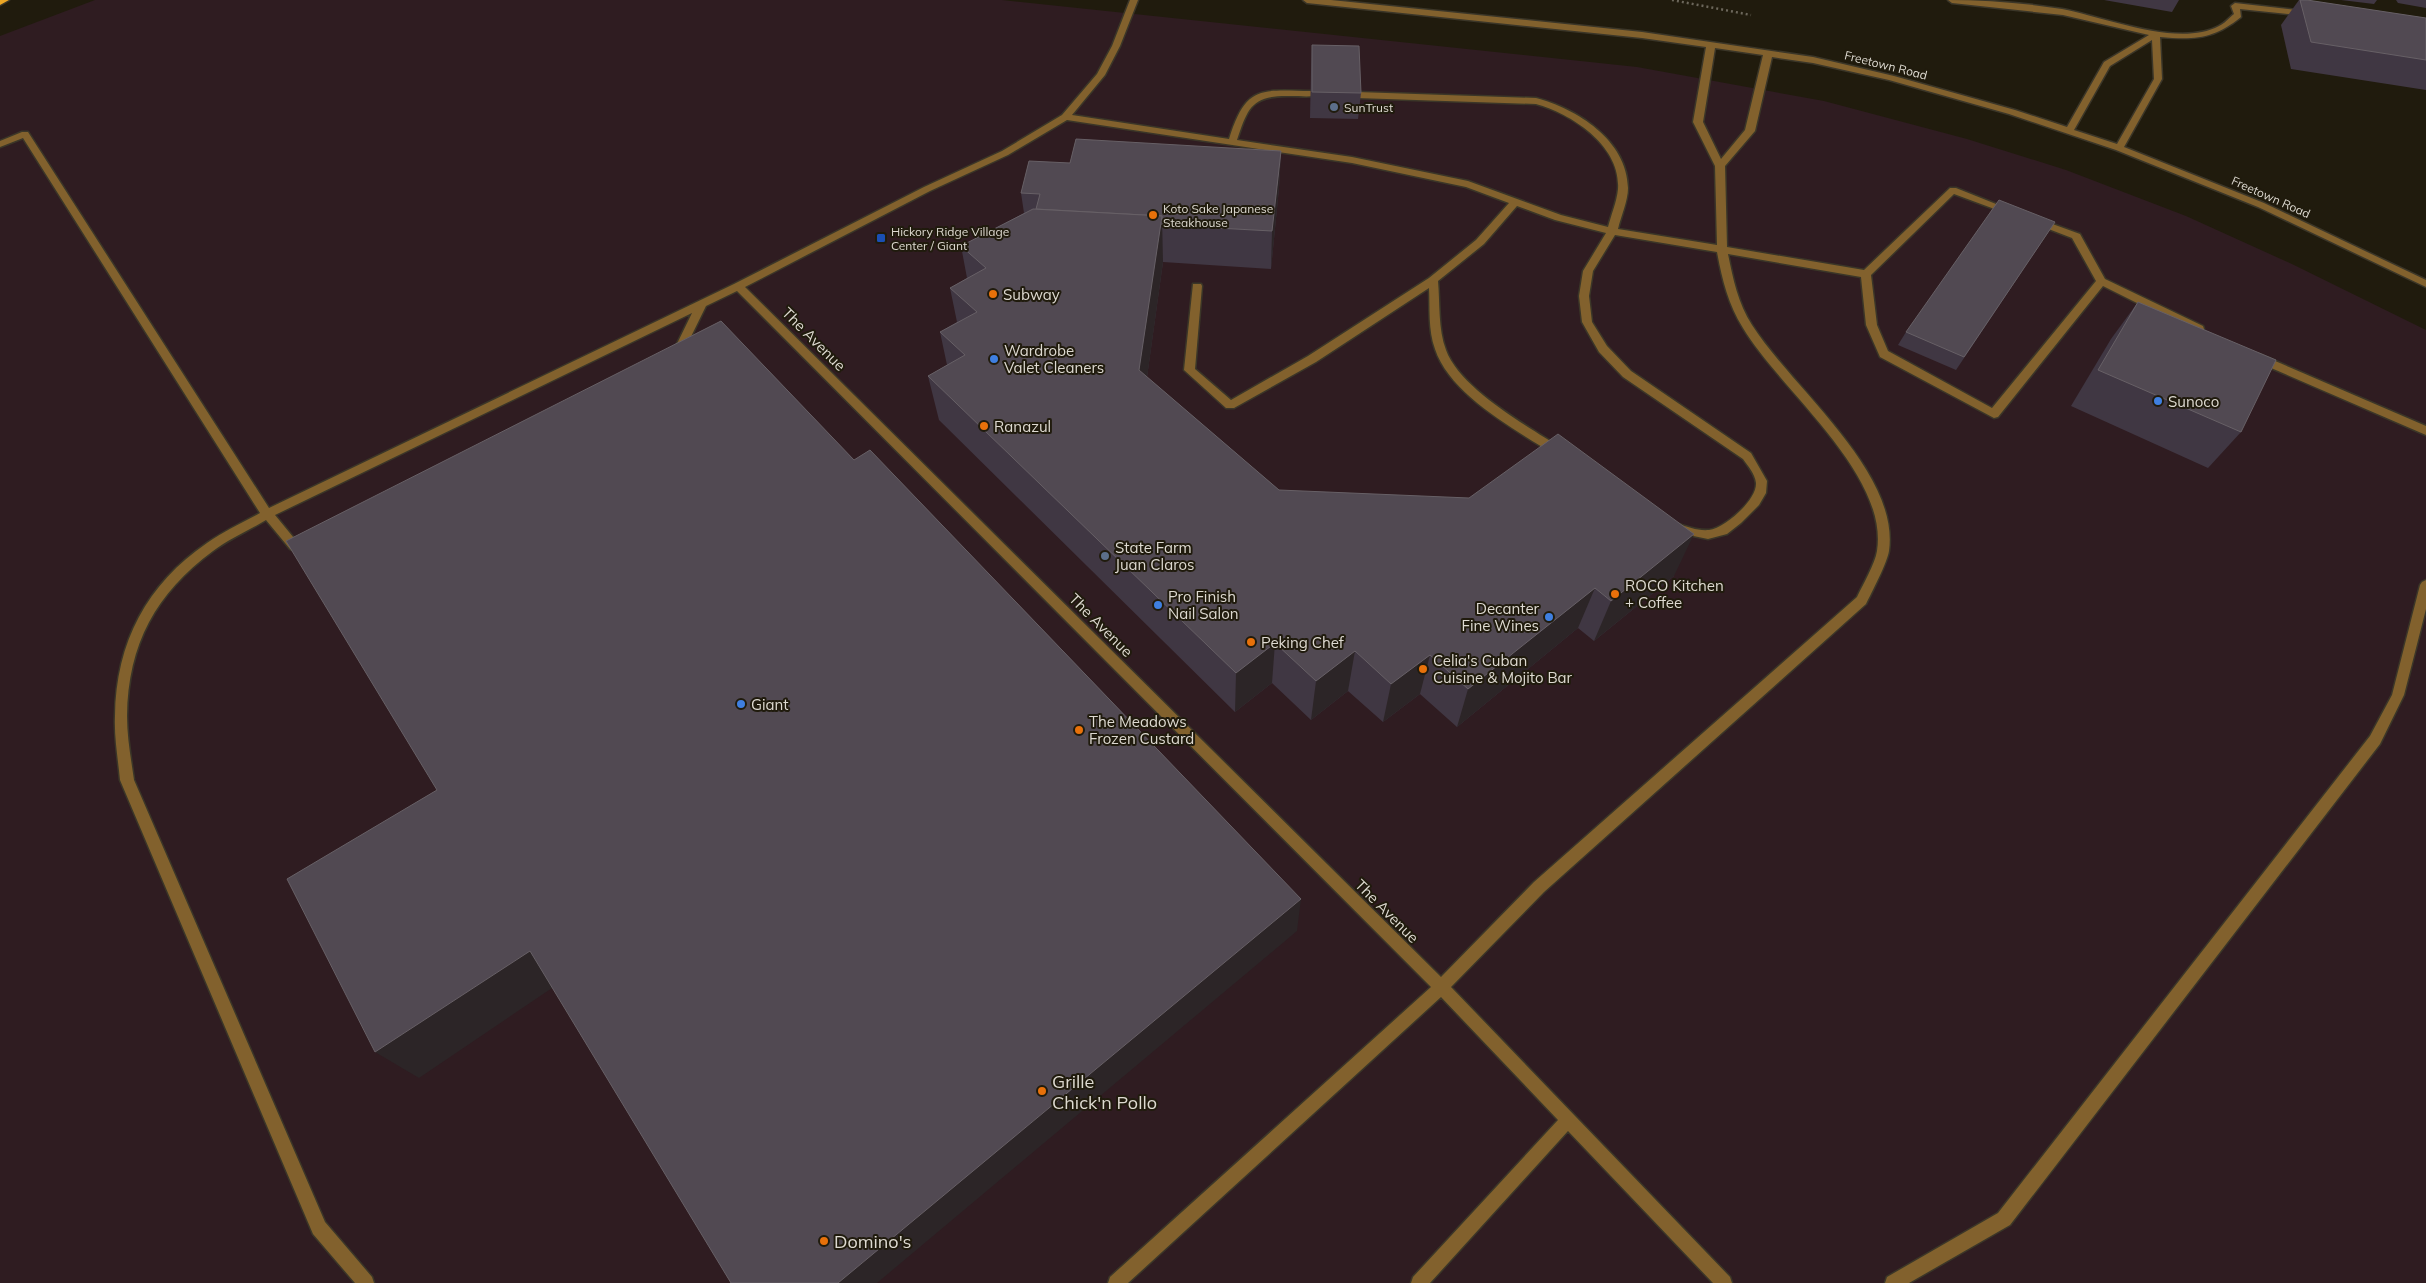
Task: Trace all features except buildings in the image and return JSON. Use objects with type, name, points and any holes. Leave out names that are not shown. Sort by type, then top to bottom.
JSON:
[{"type":"main road","points":[[0,2],[6,0]]},
{"type":"street","points":[[366,1283],[319,1228],[127,780],[121,716],[126,662],[142,619],[166,584],[203,552],[267,514],[738,286],[927,189],[1005,153],[1065,117],[1101,75],[1116,46],[1134,0]]},
{"type":"street","name":"Freetown Road","points":[[1307,0],[1456,14],[1711,44],[1813,60],[1891,78],[2012,112],[2119,148],[2261,205],[2426,284]]},
{"type":"street","points":[[1952,0],[2063,12],[2156,34],[2186,36],[2222,30],[2231,24],[2238,16],[2235,3],[2313,15]]},
{"type":"street","points":[[2069,132],[2107,64],[2156,34]]},
{"type":"street","points":[[2119,148],[2158,79],[2156,34]]},
{"type":"street","points":[[1116,1283],[1440,987],[1539,887],[1862,600],[1883,552],[1882,521],[1870,486],[1852,456],[1776,366],[1747,326],[1728,288],[1722,250],[1720,166],[1698,122],[1711,44]]},
{"type":"street","points":[[1720,166],[1750,132],[1768,53]]},
{"type":"street","points":[[1232,142],[1244,109],[1253,98],[1272,94],[1311,94]]},
{"type":"street","points":[[1357,95],[1536,101],[1554,106],[1576,116],[1612,149],[1620,167],[1623,189],[1612,232],[1588,270],[1584,296],[1587,322],[1602,349],[1627,374],[1747,456],[1759,473],[1762,490],[1754,504],[1724,532],[1697,536],[1666,526]]},
{"type":"street","points":[[1065,117],[1352,160],[1414,172],[1468,184],[1558,218],[1612,232],[1866,274]]},
{"type":"street","points":[[0,144],[25,134],[267,514],[294,546],[305,551],[315,550]]},
{"type":"street","points":[[2101,281],[1994,414],[1884,354],[1873,337],[1868,315],[1866,274],[1953,190],[2076,236],[2101,281],[2212,335]]},
{"type":"street","points":[[1197,286],[1189,370],[1230,405],[1312,359],[1433,280],[1480,242],[1515,202]]},
{"type":"street","points":[[1433,280],[1440,352],[1454,373],[1488,404],[1569,459]]},
{"type":"street","name":"The Avenue","points":[[738,286],[1440,987],[1724,1283]]},
{"type":"street","points":[[673,362],[702,303]]},
{"type":"street","points":[[2247,352],[2426,431]]},
{"type":"street","points":[[1893,1283],[2004,1220],[2375,740],[2398,695],[2426,585]]},
{"type":"street","points":[[1419,1283],[1568,1120]]},
{"type":"shaded area","points":[[95,0],[1002,0],[1637,67],[1824,101],[1967,139],[2066,170],[2186,216],[2294,265],[2426,330],[2426,1283],[0,1283],[0,36]]},
{"type":"place","name":"SunTrust","points":[[1334,107]]},
{"type":"place","name":"Koto Sake Japanese Steakhouse","points":[[1153,215]]},
{"type":"place","name":"Hickory Ridge Village Center / Giant","points":[[881,238]]},
{"type":"place","name":"Subway","points":[[993,294]]},
{"type":"place","name":"Wardrobe Valet Cleaners","points":[[994,359]]},
{"type":"place","name":"Sunoco","points":[[2158,401]]},
{"type":"place","name":"Ranazul","points":[[984,426]]},
{"type":"place","name":"State Farm Juan Claros","points":[[1105,556]]},
{"type":"place","name":"ROCO Kitchen + Coffee","points":[[1615,594]]},
{"type":"place","name":"Pro Finish Nail Salon","points":[[1158,605]]},
{"type":"place","name":"Decanter Fine Wines","points":[[1549,617]]},
{"type":"place","name":"Peking Chef","points":[[1251,642]]},
{"type":"place","name":"Celia's Cuban Cuisine & Mojito Bar","points":[[1423,669]]},
{"type":"place","name":"Giant","points":[[741,704]]},
{"type":"place","name":"The Meadows Frozen Custard","points":[[1079,730]]},
{"type":"place","name":"Grille Chick'n Pollo","points":[[1042,1091]]},
{"type":"place","name":"Domino's","points":[[824,1241]]}]
